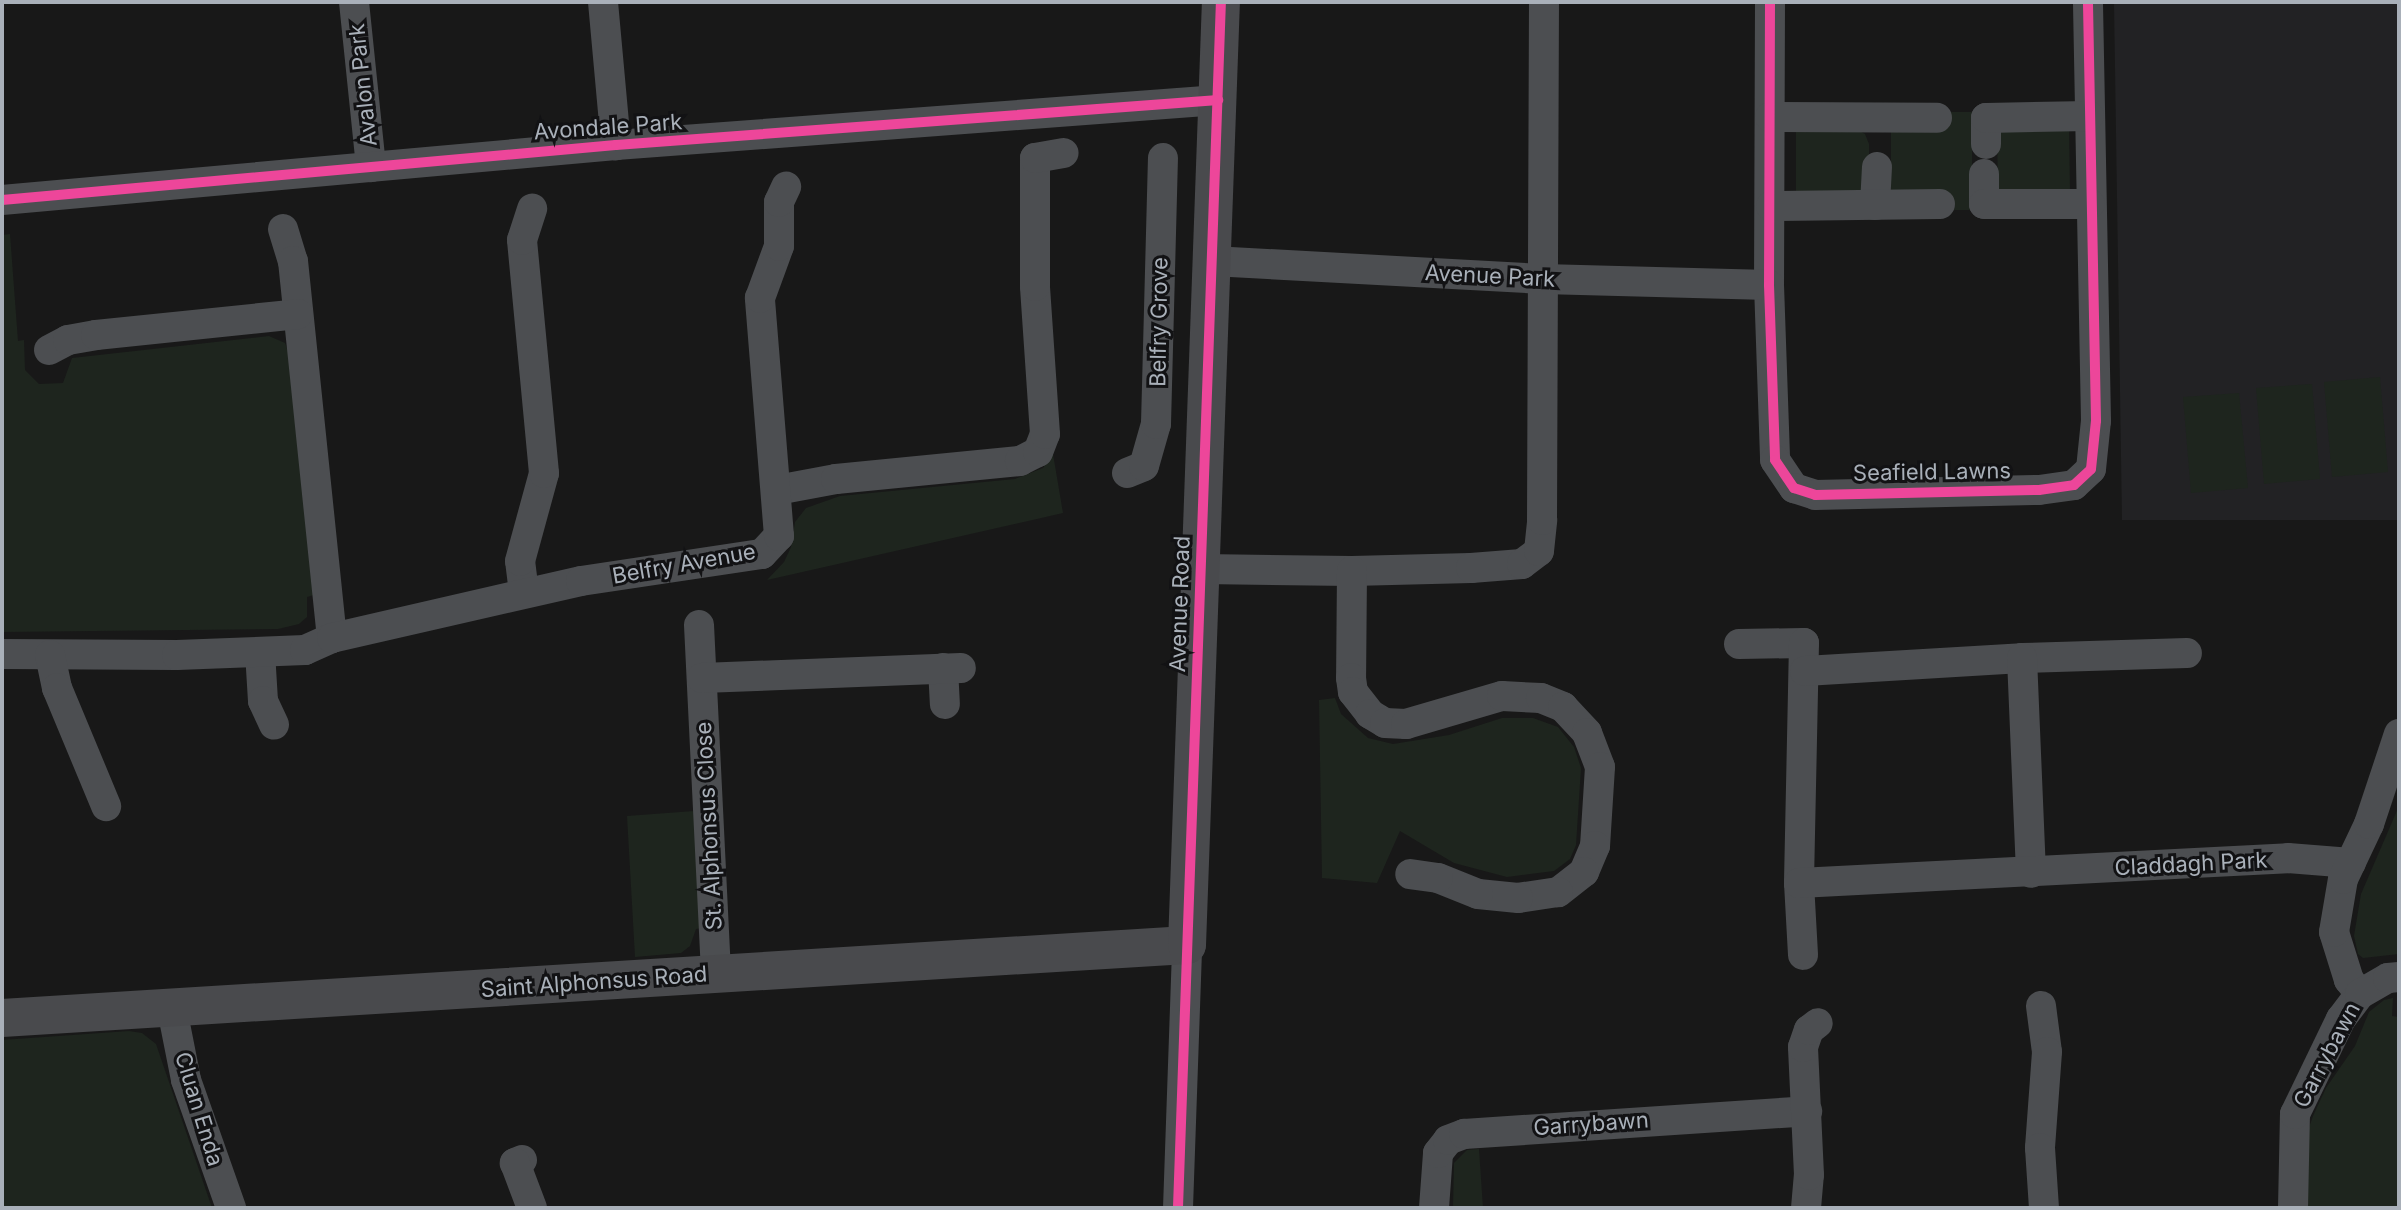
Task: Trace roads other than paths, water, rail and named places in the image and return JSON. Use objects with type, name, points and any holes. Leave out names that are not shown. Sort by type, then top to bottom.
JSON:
[{"type":"main road","name":"Avenue Road","points":[[1187,945],[1221,2]]},
{"type":"main road","name":"Saint Alphonsus Road","points":[[2,1018],[1187,945]]},
{"type":"street","name":"Avalon Park","points":[[354,2],[371,167]]},
{"type":"street","points":[[603,2],[616,145]]},
{"type":"street","points":[[1202,569],[1352,571],[1522,564],[1539,551],[1542,520],[1544,2]]},
{"type":"street","name":"Seafield Lawns","points":[[1770,2],[1769,285],[1775,460],[1794,488],[1815,495],[2039,490],[2074,485],[2091,469],[2096,421],[2088,2]]},
{"type":"street","name":"Avondale Park","points":[[2,200],[616,145],[1218,100]]},
{"type":"street","points":[[1986,144],[1986,118],[2089,116]]},
{"type":"street","points":[[1770,117],[1877,144],[1937,118]]},
{"type":"street","points":[[1875,205],[1877,144]]},
{"type":"street","points":[[777,490],[836,479],[1020,461],[1038,452],[1045,434],[1035,286],[1035,158],[1064,153]]},
{"type":"street","name":"Belfry Grove","points":[[1127,473],[1144,466],[1156,424],[1163,158]]},
{"type":"street","points":[[1984,174],[1984,204],[2090,204]]},
{"type":"street","name":"Belfry Avenue","points":[[2,654],[305,650],[332,638],[581,581],[762,554],[779,536],[760,298],[779,246],[779,202],[786,187]]},
{"type":"street","points":[[1771,206],[1940,204]]},
{"type":"street","points":[[524,593],[520,561],[544,473],[522,240],[532,209]]},
{"type":"street","points":[[283,229],[293,261],[332,638]]},
{"type":"street","name":"Avenue Park","points":[[1212,261],[1543,279],[1769,285]]},
{"type":"street","points":[[49,350],[68,340],[96,335],[298,314]]},
{"type":"street","points":[[1156,424],[1207,422]]},
{"type":"street","points":[[1352,571],[1351,678],[1353,692],[1370,714],[1385,723],[1406,724],[1502,696],[1541,698],[1563,707],[1587,733],[1600,767],[1595,846],[1584,872],[1558,892],[1518,898],[1478,894],[1438,878],[1410,874]]},
{"type":"street","name":"St. Alphonsus Close","points":[[699,625],[716,974]]},
{"type":"street","points":[[1739,644],[1805,657],[2022,658],[2187,653]]},
{"type":"street","points":[[260,652],[263,701],[274,725]]},
{"type":"street","points":[[50,655],[57,688],[106,806]]},
{"type":"street","points":[[1803,955],[1799,883],[1805,657]]},
{"type":"street","points":[[2022,658],[2031,873]]},
{"type":"street","points":[[702,678],[952,668],[945,704]]},
{"type":"street","points":[[2360,994],[2349,980],[2334,932],[2343,879],[2369,824],[2399,734]]},
{"type":"street","name":"Claddagh Park","points":[[1799,883],[2288,858],[2351,863]]},
{"type":"street","name":"Avenue Road","points":[[1178,1208],[1187,945]]},
{"type":"street","name":"Garrybawn","points":[[2293,1208],[2295,1114],[2341,1019],[2360,994],[2388,978],[2399,977]]},
{"type":"street","points":[[2041,1006],[2047,1052],[2040,1148],[2044,1208]]},
{"type":"street","name":"Cluan Enda","points":[[172,1009],[186,1080],[231,1208]]},
{"type":"street","points":[[1806,1208],[1807,1111],[1803,1047],[1809,1030],[1818,1023]]},
{"type":"street","name":"Garrybawn","points":[[1434,1208],[1438,1153],[1448,1140],[1464,1134],[1807,1111]]},
{"type":"street","points":[[522,1160],[515,1163],[532,1208]]}]
